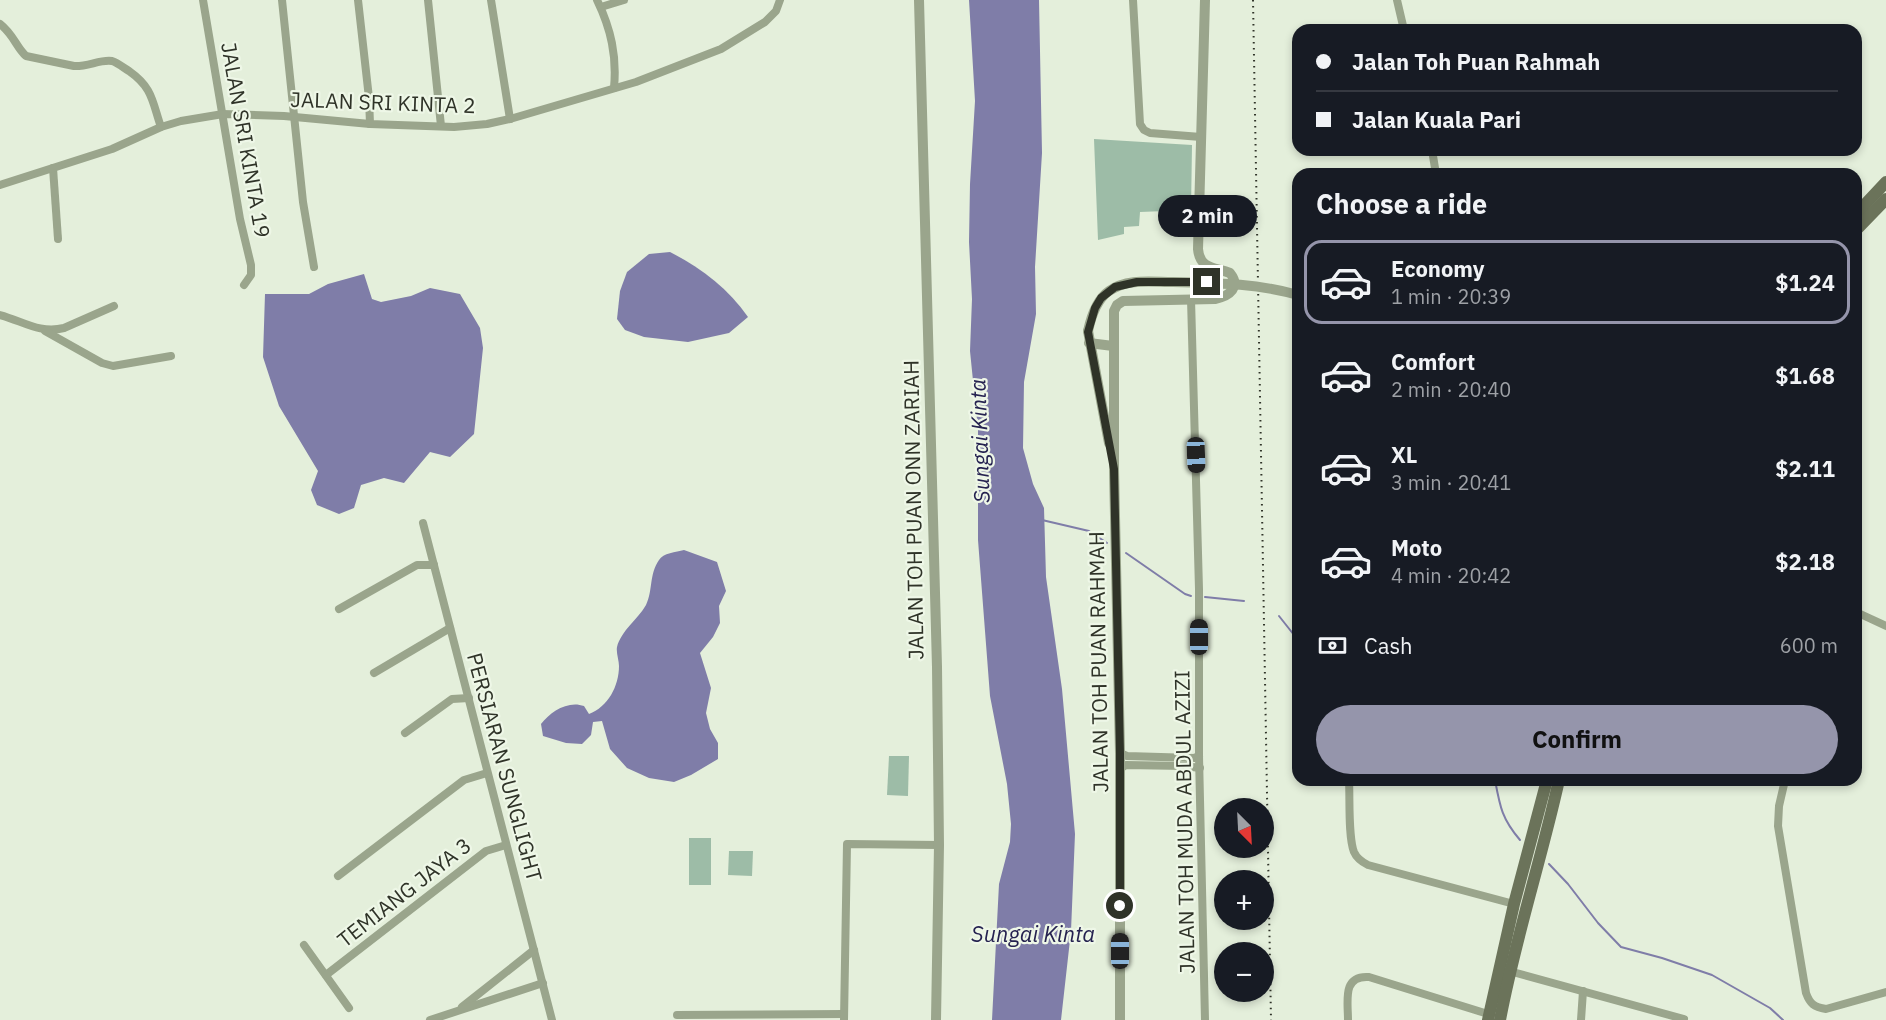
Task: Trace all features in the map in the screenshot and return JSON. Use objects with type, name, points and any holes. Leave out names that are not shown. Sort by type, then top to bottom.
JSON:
[{"type":"main road","points":[[1862,208],[1886,182]]},
{"type":"main road","points":[[1862,224],[1886,199]]},
{"type":"main road","points":[[1488,1017],[1514,904],[1545,786]]},
{"type":"main road","points":[[1500,1020],[1509,971],[1558,786]]},
{"type":"street","name":"JALAN SRI KINTA 19","points":[[203,0],[240,219],[250,265],[251,275],[244,285]]},
{"type":"street","points":[[282,0],[296,117],[303,202],[314,267]]},
{"type":"street","points":[[358,0],[369,88],[370,124]]},
{"type":"street","points":[[428,0],[441,126]]},
{"type":"street","points":[[491,0],[510,119]]},
{"type":"street","points":[[614,88],[616,63],[608,26],[599,4],[624,0]]},
{"type":"street","name":"JALAN SRI KINTA 2","points":[[0,185],[112,149],[161,127],[223,114],[296,117],[370,124],[441,126],[477,125],[510,119],[664,72],[729,44],[765,22],[776,11],[780,0]]},
{"type":"street","name":"JALAN TOH PUAN ONN ZARIAH","points":[[919,0],[937,667],[939,845],[936,1020]]},
{"type":"street","points":[[1133,0],[1140,124],[1150,134],[1200,137]]},
{"type":"street","points":[[1191,299],[1225,297],[1232,292],[1235,283],[1230,273],[1208,267],[1199,257],[1200,137],[1205,0]]},
{"type":"street","points":[[1397,0],[1403,24]]},
{"type":"street","points":[[0,24],[14,36],[21,52],[26,56],[82,67],[107,61],[113,61],[121,66],[140,80],[150,92],[161,127]]},
{"type":"street","points":[[52,168],[58,239]]},
{"type":"street","points":[[1114,469],[1089,337],[1095,308],[1107,292],[1125,284],[1137,282],[1231,283],[1292,293]]},
{"type":"street","name":"JALAN TOH PUAN RAHMAH","points":[[1120,1020],[1120,753],[1114,469],[1114,311],[1117,305],[1131,300],[1191,299]]},
{"type":"street","name":"JALAN TOH MUDA ABDUL AZIZI","points":[[1191,299],[1199,589],[1205,1020]]},
{"type":"street","points":[[45,331],[63,328],[114,306]]},
{"type":"street","points":[[0,315],[45,331],[102,363],[113,366],[171,356]]},
{"type":"street","points":[[1089,337],[1113,346]]},
{"type":"street","name":"PERSIARAN SUNGLIGHT","points":[[423,523],[552,1020]]},
{"type":"street","points":[[339,609],[417,565],[434,565]]},
{"type":"street","points":[[1862,615],[1886,626]]},
{"type":"street","points":[[374,673],[450,628]]},
{"type":"street","points":[[405,733],[452,699],[468,698]]},
{"type":"street","points":[[1120,753],[1127,756],[1185,762],[1200,768]]},
{"type":"street","points":[[1120,769],[1126,765],[1185,762],[1200,756]]},
{"type":"street","points":[[338,876],[464,780],[487,773]]},
{"type":"street","points":[[1349,786],[1352,841],[1354,852],[1359,860],[1368,865],[1514,904]]},
{"type":"street","points":[[1784,786],[1779,806],[1780,847],[1806,993],[1810,1002],[1816,1007],[1826,1008],[1886,992]]},
{"type":"street","points":[[677,1015],[844,1017],[847,844],[939,845]]},
{"type":"street","name":"TEMIANG JAYA 3","points":[[326,975],[486,851],[506,845]]},
{"type":"street","points":[[304,945],[349,1008]]},
{"type":"street","points":[[458,1010],[534,950]]},
{"type":"street","points":[[1509,971],[1684,1019]]},
{"type":"street","points":[[1348,1020],[1348,990],[1350,983],[1360,976],[1488,1017]]},
{"type":"street","points":[[430,1020],[543,983]]},
{"type":"street","points":[[1581,1020],[1583,991]]},
{"type":"green space","points":[[1094,139],[1192,145],[1191,210],[1140,212],[1139,226],[1124,227],[1124,234],[1098,240]]},
{"type":"green space","points":[[889,756],[909,756],[908,796],[887,795]]},
{"type":"green space","points":[[689,838],[711,838],[711,885],[689,885]]},
{"type":"green space","points":[[729,851],[753,851],[752,876],[728,875]]},
{"type":"water","name":"Sungai Kinta","points":[[969,0],[1039,0],[1042,153],[1035,267],[1036,314],[1024,382],[1023,448],[1033,484],[1044,508],[1046,577],[1062,689],[1075,834],[1071,931],[1061,1020],[992,1020],[999,884],[1010,842],[1011,824],[1007,784],[990,696],[978,540],[978,430],[970,351],[972,299],[969,242],[970,184],[975,101]]},
{"type":"water","points":[[670,252],[713,280],[732,297],[748,317],[729,333],[688,342],[644,337],[625,330],[617,319],[620,291],[627,272],[649,254]]},
{"type":"water","points":[[364,274],[372,299],[381,302],[411,296],[430,288],[460,294],[480,328],[483,348],[474,434],[450,457],[430,452],[404,483],[384,478],[361,485],[354,508],[339,514],[317,505],[311,490],[318,471],[279,406],[263,357],[265,294],[309,294],[328,284]]},
{"type":"water","points":[[684,550],[717,562],[726,591],[719,606],[720,623],[713,637],[700,653],[711,688],[706,713],[710,729],[718,743],[718,759],[674,782],[649,778],[627,768],[610,749],[602,721],[593,722],[591,735],[582,744],[566,743],[543,736],[541,724],[560,708],[572,705],[584,706],[589,714],[607,701],[617,681],[619,641],[646,605],[656,565],[663,556]]},
{"type":"waterway","points":[[1042,520],[1089,531],[1107,543]]},
{"type":"waterway","points":[[1126,553],[1191,596]]},
{"type":"waterway","points":[[1205,597],[1244,601]]},
{"type":"waterway","points":[[1279,616],[1292,632]]},
{"type":"waterway","points":[[1496,786],[1498,798],[1509,826],[1520,840]]},
{"type":"waterway","points":[[1549,864],[1621,947],[1712,975],[1770,1008],[1783,1020]]},
{"type":"railway","points":[[1253,0],[1271,1020]]},
{"type":"route","points":[[1120,906],[1120,753],[1114,469],[1088,332],[1095,308],[1101,298],[1115,287],[1137,282],[1207,282]]}]
